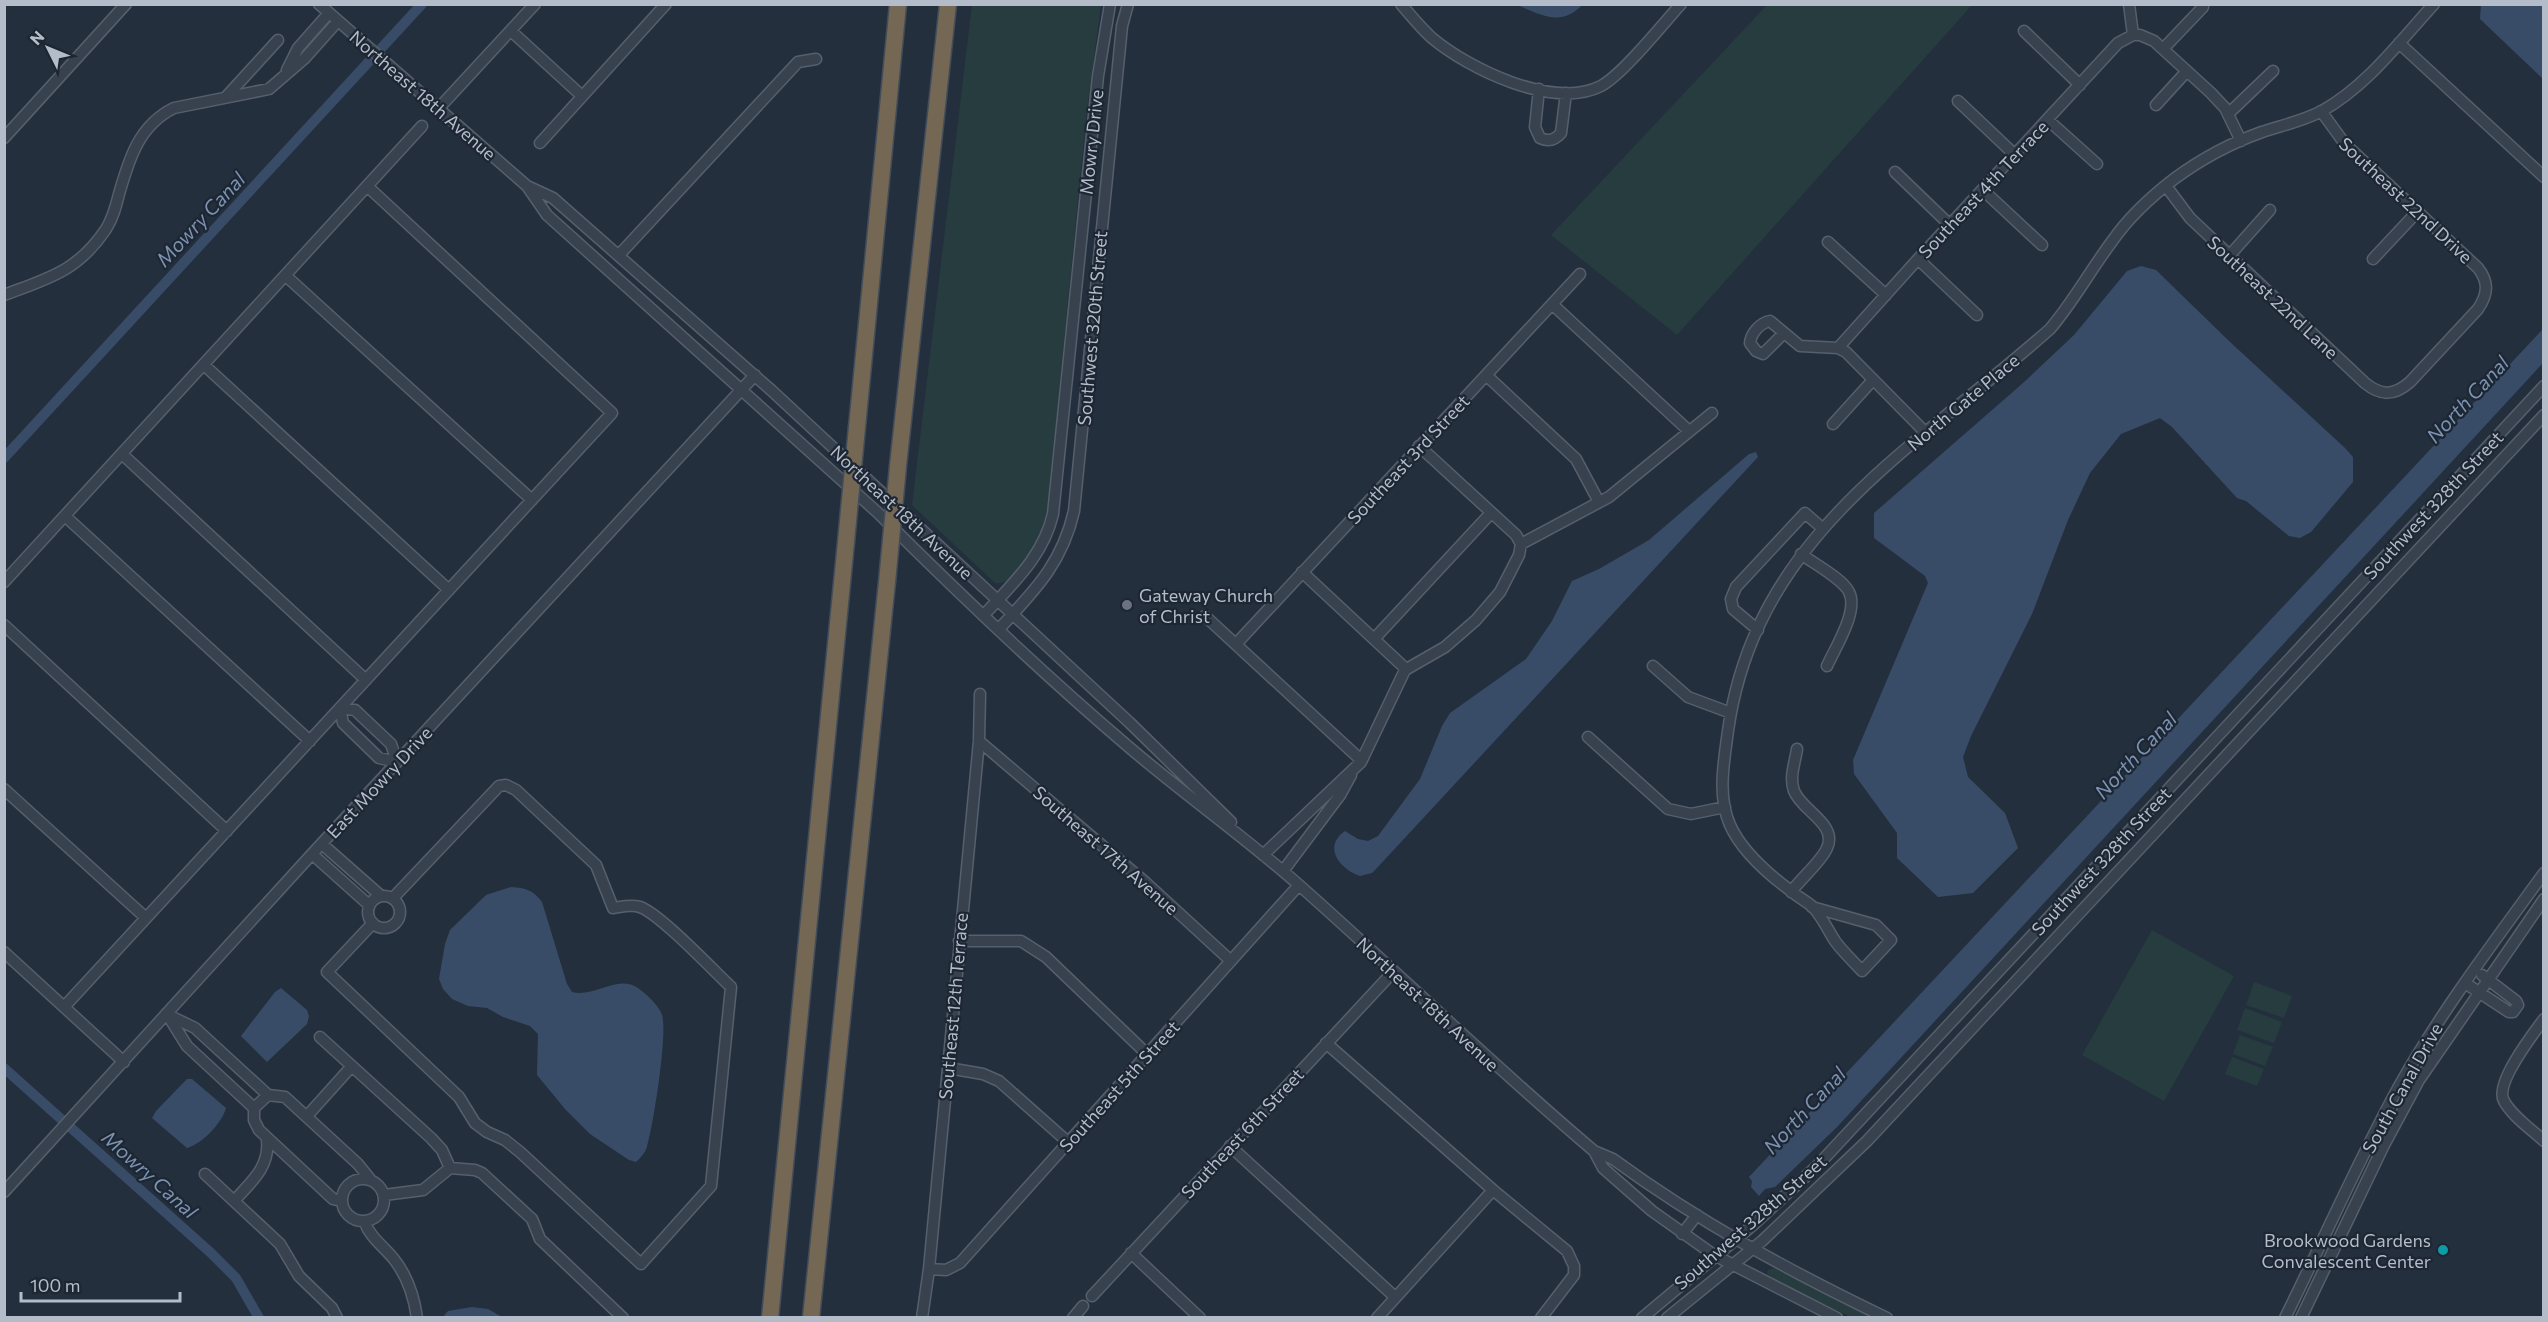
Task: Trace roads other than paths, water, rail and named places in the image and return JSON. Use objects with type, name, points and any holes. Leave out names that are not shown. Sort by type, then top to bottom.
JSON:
[{"type":"highway","points":[[770,1317],[898,4]]},
{"type":"highway","points":[[811,1317],[948,4]]},
{"type":"street","points":[[4,138],[126,4]]},
{"type":"street","name":"Northeast 18th Avenue","points":[[319,4],[527,186],[547,215],[877,512],[999,629],[1128,746],[1283,871],[1481,1053],[1594,1151],[1613,1159],[1734,1240],[1820,1286],[1887,1317]]},
{"type":"street","points":[[440,108],[535,4]]},
{"type":"street","points":[[540,143],[666,4]]},
{"type":"street","name":"Mowry Drive","points":[[984,615],[1036,557],[1046,538],[1053,514],[1097,87],[1110,4]]},
{"type":"street","name":"Southwest 320th Street","points":[[999,629],[1040,585],[1053,566],[1067,536],[1074,511],[1122,26],[1128,4]]},
{"type":"street","points":[[1401,4],[1432,38],[1468,63],[1504,80],[1560,92],[1593,90],[1610,80],[1681,4]]},
{"type":"street","points":[[2129,4],[2133,35],[2149,38],[2220,102],[2241,141]]},
{"type":"street","name":"North Gate Place","points":[[1812,906],[1791,892],[1740,842],[1730,825],[1725,807],[1724,766],[1731,713],[1739,678],[1758,630],[1801,554],[1822,528],[1861,488],[2050,329],[2073,301],[2114,238],[2139,210],[2166,186],[2208,157],[2241,141],[2321,111],[2361,83],[2434,4]]},
{"type":"street","points":[[2163,49],[2203,7]]},
{"type":"street","points":[[285,76],[298,48],[329,13]]},
{"type":"street","points":[[4,295],[67,270],[101,236],[112,217],[136,142],[156,120],[174,108],[269,89],[285,76],[338,21]]},
{"type":"street","points":[[511,31],[582,96]]},
{"type":"street","points":[[2024,31],[2080,85]]},
{"type":"street","name":"Southeast 4th Terrace","points":[[1838,348],[2118,43],[2133,35]]},
{"type":"street","points":[[226,97],[278,40]]},
{"type":"street","points":[[2399,43],[2544,177]]},
{"type":"street","points":[[619,255],[798,62],[816,59]]},
{"type":"street","points":[[2156,105],[2187,71]]},
{"type":"street","points":[[2228,114],[2273,71]]},
{"type":"street","points":[[1539,89],[1535,127],[1536,133],[1546,140],[1557,137],[1561,132],[1560,92]]},
{"type":"street","points":[[1958,101],[2016,155]]},
{"type":"street","name":"Southeast 22nd Drive","points":[[2321,111],[2345,144],[2478,268],[2484,277],[2487,290],[2481,304],[2410,382],[2392,393]]},
{"type":"street","points":[[2048,120],[2097,164]]},
{"type":"street","points":[[4,582],[422,126]]},
{"type":"street","points":[[1895,172],[1950,225]]},
{"type":"street","points":[[64,1006],[612,413],[367,186]]},
{"type":"street","name":"Northeast 18th Avenue","points":[[527,186],[553,198],[755,375],[1170,762],[1263,855]]},
{"type":"street","name":"Southeast 22nd Lane","points":[[2166,186],[2188,216],[2365,383],[2379,392],[2392,393]]},
{"type":"street","points":[[1983,190],[2042,245]]},
{"type":"street","points":[[2229,256],[2270,210]]},
{"type":"street","points":[[2373,259],[2417,212]]},
{"type":"street","points":[[1828,242],[1886,295]]},
{"type":"street","points":[[1918,259],[1977,315]]},
{"type":"street","name":"Southeast 3rd Street","points":[[1236,644],[1580,274]]},
{"type":"street","points":[[286,276],[532,500]]},
{"type":"street","points":[[1552,304],[1689,431]]},
{"type":"street","points":[[1784,333],[1796,344],[1804,347],[1838,348],[1849,355],[1872,381],[1926,433]]},
{"type":"street","points":[[204,365],[449,590]]},
{"type":"street","name":"East Mowry Drive","points":[[4,1192],[322,843],[755,375]]},
{"type":"street","points":[[1486,375],[1576,459],[1599,502]]},
{"type":"street","points":[[1833,424],[1872,381]]},
{"type":"street","name":"Southwest 328th Street","points":[[1642,1317],[1734,1240],[1818,1165],[2544,386]]},
{"type":"street","points":[[1521,544],[1616,492],[1712,413]]},
{"type":"street","name":"Southwest 328th Street","points":[[1667,1317],[1752,1249],[1861,1148],[1967,1031],[2544,415]]},
{"type":"street","points":[[1283,871],[1340,795],[1361,760],[1406,669],[1445,647],[1476,620],[1500,592],[1519,555],[1521,544],[1516,535],[1419,447]]},
{"type":"street","points":[[122,454],[366,680]]},
{"type":"street","points":[[1374,639],[1491,513]]},
{"type":"street","points":[[1758,630],[1733,609],[1731,599],[1736,587],[1805,513],[1822,528]]},
{"type":"street","points":[[65,516],[310,741]]},
{"type":"street","points":[[1801,554],[1841,583],[1851,598],[1850,615],[1827,666]]},
{"type":"street","points":[[1302,572],[1406,669]]},
{"type":"street","points":[[1205,616],[1361,760]]},
{"type":"street","points":[[4,625],[227,831]]},
{"type":"street","points":[[1653,666],[1688,697],[1731,713]]},
{"type":"street","name":"Southeast 12th Terrace","points":[[922,1317],[929,1269],[958,941],[979,741],[981,694]]},
{"type":"street","points":[[340,708],[355,710],[391,744],[397,762]]},
{"type":"street","points":[[340,708],[343,723],[362,742],[379,758],[397,762]]},
{"type":"street","points":[[362,742],[374,728]]},
{"type":"street","points":[[1588,737],[1668,809],[1691,814],[1725,807]]},
{"type":"street","name":"Southeast 17th Avenue","points":[[979,741],[1145,882],[1231,962]]},
{"type":"street","points":[[1791,892],[1825,852],[1829,840],[1823,824],[1802,804],[1794,791],[1792,776],[1797,749]]},
{"type":"street","points":[[1263,855],[1332,788],[1352,772]]},
{"type":"street","points":[[373,923],[327,972],[459,1097],[475,1123],[487,1132],[505,1140],[520,1152],[641,1264],[711,1186],[731,987],[656,917],[640,907],[625,906],[613,909],[596,865],[516,790],[506,785],[499,786],[393,898]]},
{"type":"street","points":[[4,789],[146,918]]},
{"type":"street","points":[[322,843],[381,896],[393,898],[399,906],[397,922],[382,928],[373,923],[368,915],[369,905],[381,896]]},
{"type":"street","points":[[312,854],[369,905]]},
{"type":"street","name":"South Canal Drive","points":[[2285,1317],[2393,1097],[2439,1021],[2544,873]]},
{"type":"street","name":"Southeast 5th Street","points":[[929,1269],[946,1270],[960,1263],[1299,885]]},
{"type":"street","name":"South Canal Drive","points":[[2301,1317],[2407,1101],[2427,1066],[2544,898]]},
{"type":"street","points":[[1812,906],[1876,925],[1891,940],[1862,971],[1836,942],[1812,906]]},
{"type":"street","points":[[958,941],[1021,941],[1046,957],[1148,1055]]},
{"type":"street","points":[[4,952],[124,1062]]},
{"type":"street","points":[[2465,983],[2509,1012],[2516,1009],[2518,1005],[2516,1001],[2474,970]]},
{"type":"street","name":"Southeast 6th Street","points":[[1092,1296],[1393,972]]},
{"type":"street","points":[[1962,1011],[1967,1031]]},
{"type":"street","points":[[166,1014],[195,1028],[268,1095],[285,1097],[308,1116],[376,1183],[384,1195],[382,1210],[378,1216],[364,1221],[351,1218],[343,1208],[341,1201],[345,1188],[350,1183],[363,1178],[370,1179]]},
{"type":"street","points":[[166,1014],[187,1046],[254,1108]]},
{"type":"street","points":[[2544,1018],[2501,1090],[2503,1100],[2512,1112],[2544,1141]]},
{"type":"street","points":[[320,1037],[431,1138],[442,1150],[450,1168]]},
{"type":"street","points":[[1326,1044],[1493,1190],[1567,1251],[1574,1266],[1574,1275],[1569,1285],[1541,1317]]},
{"type":"street","points":[[308,1116],[352,1066]]},
{"type":"street","points":[[948,1068],[983,1074],[999,1081],[1069,1143]]},
{"type":"street","points":[[268,1095],[254,1108],[254,1120],[267,1140],[333,1199],[341,1201]]},
{"type":"street","points":[[234,1201],[262,1170],[268,1150],[267,1140]]},
{"type":"street","points":[[1230,1146],[1395,1298]]},
{"type":"street","name":"Northeast 18th Avenue","points":[[1594,1151],[1604,1168],[1658,1216],[1714,1256],[1837,1317]]},
{"type":"street","points":[[384,1195],[423,1190],[450,1168],[475,1170],[482,1173],[532,1219],[540,1239],[623,1317]]},
{"type":"street","points":[[205,1174],[280,1244],[299,1276],[332,1308],[337,1317]]},
{"type":"street","points":[[1377,1317],[1493,1190]]},
{"type":"street","points":[[1682,1234],[1697,1215]]},
{"type":"street","points":[[364,1221],[368,1232],[402,1270],[409,1284],[417,1317]]},
{"type":"street","points":[[1131,1253],[1200,1317]]},
{"type":"street","points":[[1073,1317],[1083,1306]]},
{"type":"water","points":[[1517,5],[1582,5],[1566,16],[1551,17]]},
{"type":"water","points":[[2481,5],[2543,5],[2543,79],[2480,19]]},
{"type":"water","points":[[2141,266],[2156,270],[2345,448],[2353,457],[2353,482],[2311,532],[2300,538],[2289,536],[2246,501],[2237,498],[2172,427],[2160,418],[2121,434],[2090,473],[2068,520],[2032,614],[1971,736],[1963,757],[1968,777],[2005,813],[2018,848],[1973,893],[1938,897],[1897,858],[1897,833],[1854,774],[1853,760],[1928,583],[1925,576],[1874,538],[1874,513],[2023,383],[2074,335],[2127,271]]},
{"type":"water","name":"North Canal","points":[[2543,329],[2543,363],[1837,1127],[1775,1187],[1765,1189],[1759,1196],[1751,1187],[1752,1181],[1749,1177]]},
{"type":"water","points":[[1756,452],[1758,457],[1372,873],[1360,876],[1340,863],[1334,850],[1338,837],[1345,831],[1358,839],[1368,841],[1378,836],[1420,779],[1442,726],[1450,713],[1526,659],[1552,621],[1572,581],[1599,569],[1649,540],[1749,454]]},
{"type":"water","points":[[511,887],[529,890],[542,902],[567,984],[572,992],[589,992],[614,985],[630,984],[648,997],[662,1015],[663,1041],[650,1137],[644,1153],[636,1162],[629,1160],[590,1134],[565,1109],[537,1075],[538,1034],[530,1026],[503,1017],[487,1008],[468,1006],[452,999],[443,989],[439,979],[445,944],[450,930],[486,895]]},
{"type":"water","points":[[281,988],[307,1010],[309,1016],[307,1024],[267,1062],[241,1036],[275,992]]},
{"type":"water","points":[[187,1079],[192,1079],[226,1108],[211,1132],[187,1148],[152,1118]]},
{"type":"water","points":[[472,1307],[488,1309],[502,1317],[443,1317],[448,1311]]},
{"type":"waterway","name":"Mowry Canal","points":[[4,458],[422,4]]},
{"type":"waterway","name":"Mowry Canal","points":[[4,1068],[211,1253],[236,1278],[259,1318]]},
{"type":"place","name":"Gateway Church of Christ","points":[[1127,605]]},
{"type":"place","name":"Brookwood Gardens Convalescent Center","points":[[2443,1250]]}]
